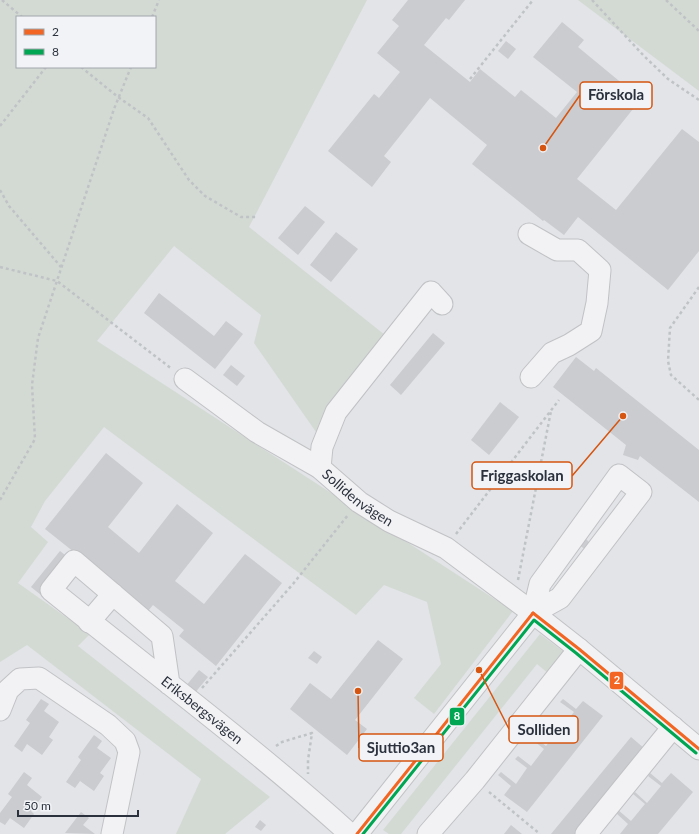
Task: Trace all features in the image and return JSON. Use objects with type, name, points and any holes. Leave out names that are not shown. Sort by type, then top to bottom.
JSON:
[{"type":"street","points":[[529,234],[557,250],[578,250],[600,270],[597,304],[591,331],[569,345],[552,353],[531,377]]},
{"type":"street","points":[[320,468],[322,447],[336,412],[431,292],[442,304]]},
{"type":"street","name":"Sollidenvägen","points":[[185,379],[257,432],[320,468],[359,502],[389,521],[446,548],[534,613],[673,727],[697,742]]},
{"type":"street","points":[[619,475],[641,492],[560,598],[534,613],[540,584],[619,475]]},
{"type":"street","name":"Eriksbergsvägen","points":[[113,594],[74,561],[51,590],[309,797],[361,832],[534,613]]},
{"type":"street","points":[[89,622],[113,594],[162,636],[169,684]]},
{"type":"street","points":[[428,834],[475,780],[579,649]]},
{"type":"street","points":[[0,710],[8,690],[20,680],[39,678],[108,725],[125,741],[129,752],[112,834]]},
{"type":"street","points":[[586,834],[673,727]]},
{"type":"path","points":[[2,0],[21,16]]},
{"type":"path","points":[[152,16],[159,0]]},
{"type":"path","points":[[470,79],[533,0]]},
{"type":"path","points":[[592,0],[644,56],[668,79],[699,100]]},
{"type":"path","points":[[666,0],[699,31]]},
{"type":"path","points":[[0,126],[45,68]]},
{"type":"path","points":[[81,68],[148,118],[189,180],[205,196],[241,217],[256,217]]},
{"type":"path","points":[[0,500],[35,440],[32,385],[38,338],[118,97],[131,68]]},
{"type":"path","points":[[0,190],[9,206],[62,267]]},
{"type":"path","points":[[0,267],[57,281],[185,379]]},
{"type":"path","points":[[699,287],[670,328],[668,361],[671,375],[699,400]]},
{"type":"path","points":[[446,548],[560,400]]},
{"type":"path","points":[[514,598],[551,411]]},
{"type":"path","points":[[191,701],[293,584],[359,502]]},
{"type":"path","points":[[258,756],[282,742],[312,733],[308,760],[309,797]]},
{"type":"path","points":[[475,780],[540,834]]},
{"type":"shaded area","points":[[0,0],[367,0],[249,227],[385,335],[316,432],[254,343],[261,315],[174,246],[97,341],[513,611],[434,714],[414,698],[441,664],[427,602],[384,585],[356,615],[104,427],[45,501],[31,527],[48,542],[18,583],[90,634],[78,646],[270,797],[225,834],[176,834],[201,779],[27,645],[0,662]]},
{"type":"shaded area","points":[[578,0],[699,0],[699,91]]},
{"type":"shaded area","points":[[540,634],[564,652],[549,674],[537,664],[401,834],[389,834],[383,830]]},
{"type":"building","points":[[408,0],[465,0],[449,20],[446,18],[424,45],[470,82],[480,69],[515,97],[521,90],[556,118],[577,92],[533,57],[562,22],[584,40],[578,47],[641,99],[577,179],[616,210],[682,129],[699,142],[699,251],[668,290],[578,217],[564,235],[544,220],[543,221],[472,164],[487,145],[430,98],[384,156],[391,162],[372,187],[328,151],[374,94],[379,98],[400,72],[377,53],[399,26],[392,20]]},
{"type":"building","points":[[506,41],[516,49],[508,59],[498,51]]},
{"type":"building","points":[[305,206],[325,222],[298,255],[278,238]]},
{"type":"building","points":[[336,232],[358,249],[331,282],[310,265]]},
{"type":"building","points":[[159,293],[214,336],[226,321],[243,334],[215,369],[144,313]]},
{"type":"building","points":[[433,333],[445,343],[401,395],[390,385]]},
{"type":"building","points":[[576,357],[594,371],[596,368],[699,450],[699,502],[640,456],[638,460],[623,455],[626,445],[553,387]]},
{"type":"building","points":[[231,365],[245,376],[237,386],[223,375]]},
{"type":"building","points":[[500,402],[519,417],[489,455],[471,440]]},
{"type":"building","points":[[106,453],[143,483],[108,527],[139,553],[177,504],[213,533],[175,581],[204,604],[245,554],[282,583],[216,666],[179,636],[184,630],[153,605],[148,611],[45,529]]},
{"type":"building","points":[[585,538],[591,544],[586,550],[579,545]]},
{"type":"building","points":[[60,551],[70,559],[41,595],[31,587]]},
{"type":"building","points":[[378,640],[403,659],[355,720],[367,729],[347,755],[290,709],[310,683],[331,699]]},
{"type":"building","points":[[314,651],[322,657],[317,664],[308,658]]},
{"type":"building","points":[[199,670],[208,677],[194,694],[185,687]]},
{"type":"building","points":[[41,699],[49,704],[44,711],[59,722],[49,737],[53,740],[42,755],[27,744],[22,752],[14,746],[30,723],[26,720]]},
{"type":"building","points":[[563,699],[576,709],[583,701],[603,716],[527,812],[504,795],[511,786],[498,775],[501,772],[516,784],[527,768],[515,759],[518,756],[531,766],[544,749],[530,738],[532,735],[546,746],[558,731],[545,721],[548,718],[561,728],[574,712],[560,702]]},
{"type":"building","points":[[94,735],[102,741],[97,748],[111,758],[100,773],[104,776],[94,791],[80,781],[75,788],[66,782],[81,760],[78,757]]},
{"type":"building","points":[[631,737],[645,749],[575,834],[551,834]]},
{"type":"building","points":[[24,772],[32,778],[27,785],[42,797],[31,811],[34,814],[24,828],[10,818],[5,825],[0,822],[0,813],[12,797],[8,794]]},
{"type":"building","points":[[650,773],[662,783],[671,773],[693,792],[658,834],[620,834],[628,824],[616,813],[618,810],[631,821],[645,804],[633,794],[635,792],[647,803],[661,786],[648,776]]},
{"type":"building","points":[[81,812],[89,818],[83,825],[95,834],[65,833]]},
{"type":"building","points":[[260,820],[266,825],[261,831],[255,827]]},
{"type":"building","points":[[511,825],[522,834],[504,834]]},
{"type":"transit line","name":"2","points":[[533,613],[579,649],[699,749]]},
{"type":"transit line","name":"2","points":[[357,834],[533,613]]},
{"type":"transit line","name":"8","points":[[363,834],[534,620],[696,753]]},
{"type":"place","name":"Förskola","points":[[543,148]]},
{"type":"place","name":"Friggaskolan","points":[[623,416]]},
{"type":"place","name":"Solliden","points":[[479,670]]},
{"type":"place","name":"Sjuttio3an","points":[[358,691]]}]
